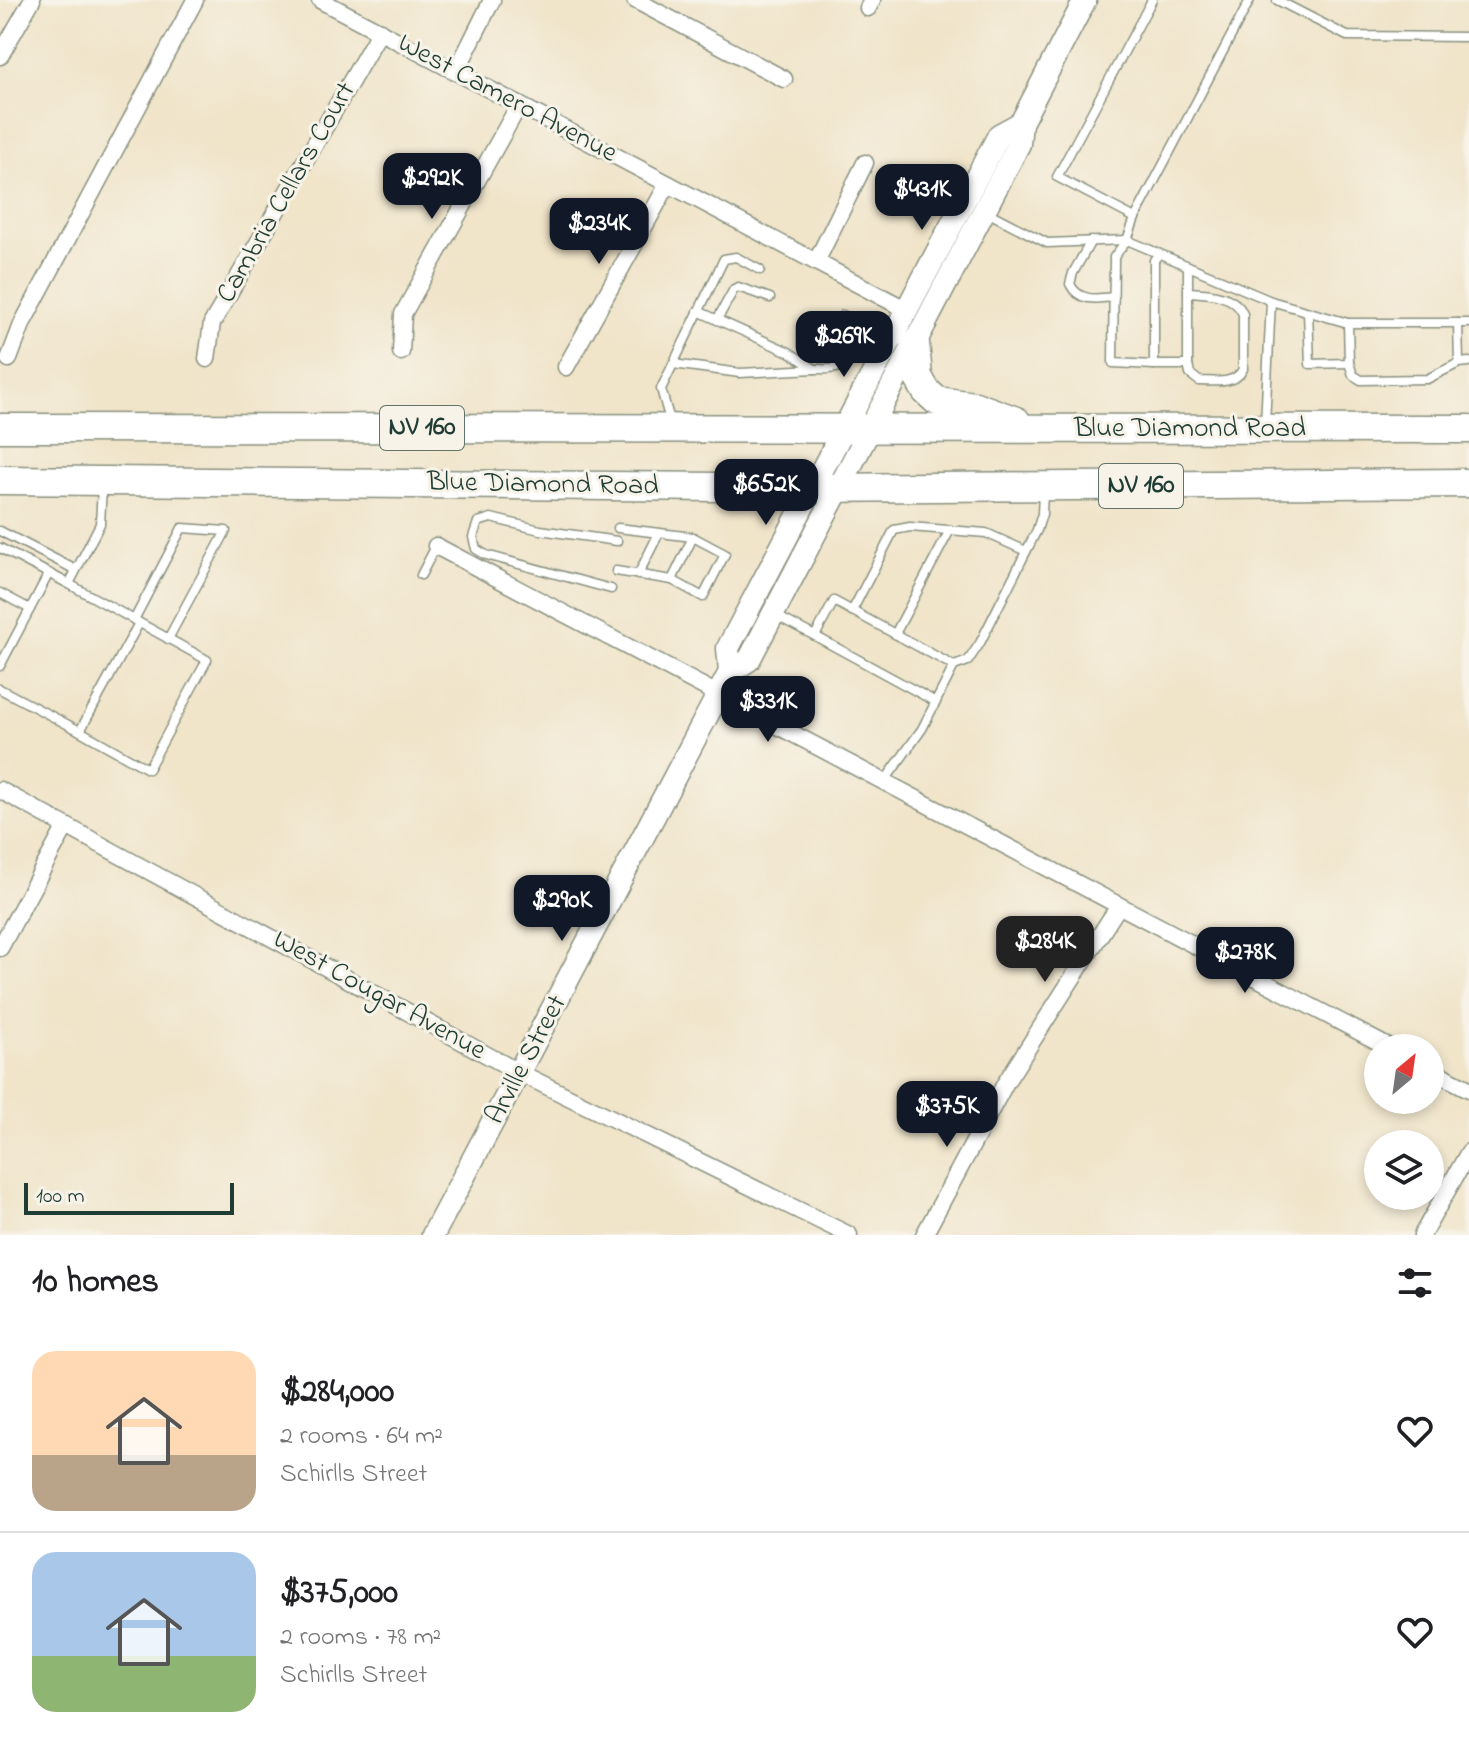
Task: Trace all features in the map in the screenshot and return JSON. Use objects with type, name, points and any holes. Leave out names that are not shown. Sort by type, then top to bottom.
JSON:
[{"type":"highway","points":[[915,343],[918,377],[926,391],[937,401],[975,406],[1035,429]]},
{"type":"highway","name":"Blue Diamond Road","points":[[0,428],[1469,429]]},
{"type":"highway","name":"Blue Diamond Road","points":[[0,480],[826,487],[1469,483]]},
{"type":"street","points":[[0,56],[32,0]]},
{"type":"street","points":[[9,359],[23,322],[195,0]]},
{"type":"street","name":"West Camero Avenue","points":[[320,0],[907,310]]},
{"type":"street","points":[[456,72],[492,0]]},
{"type":"street","points":[[635,0],[784,79]]},
{"type":"street","name":"Arville Street","points":[[857,429],[915,343],[1019,144],[1021,123],[1085,0]]},
{"type":"street","name":"Cambria Cellars Court","points":[[207,359],[212,323],[380,31]]},
{"type":"street","points":[[401,352],[403,314],[519,105]]},
{"type":"street","name":"Arville Street","points":[[730,672],[728,648],[826,487],[857,429],[907,310],[999,135],[1021,123]]},
{"type":"street","points":[[816,262],[865,163]]},
{"type":"street","points":[[566,367],[668,184]]},
{"type":"street","name":"Arville Street","points":[[433,1235],[730,672],[749,660],[773,614],[826,487]]},
{"type":"street","points":[[436,546],[1364,1035]]},
{"type":"street","name":"West Cougar Avenue","points":[[0,790],[520,1073],[849,1235]]},
{"type":"street","points":[[0,948],[66,826]]},
{"type":"street","points":[[924,1235],[1006,1082],[1118,907]]},
{"type":"street","points":[[1444,1076],[1469,1089]]},
{"type":"street","points":[[1422,1235],[1469,1152]]},
{"type":"lane","points":[[1135,218],[1057,177],[1152,0]]},
{"type":"lane","points":[[1188,365],[1113,363],[1114,257],[1127,240],[1135,218],[1250,0]]},
{"type":"lane","points":[[1277,0],[1347,36],[1469,37]]},
{"type":"lane","points":[[984,211],[1047,243],[1127,240],[1271,301],[1348,323],[1469,323]]},
{"type":"lane","points":[[1091,241],[1070,284],[1074,293],[1086,298],[1114,297]]},
{"type":"lane","points":[[1154,365],[1154,260],[1159,254]]},
{"type":"lane","points":[[672,428],[661,389],[724,259],[736,257],[760,270]]},
{"type":"lane","points":[[1188,266],[1188,292],[1188,365],[1190,374],[1199,381],[1238,378],[1243,369],[1241,307],[1225,298],[1188,292]]},
{"type":"lane","points":[[717,320],[738,287],[770,298]]},
{"type":"lane","points":[[1265,429],[1271,301]]},
{"type":"lane","points":[[698,311],[789,352],[815,369]]},
{"type":"lane","points":[[1308,312],[1310,364],[1349,363]]},
{"type":"lane","points":[[673,364],[740,373],[836,368],[843,364],[857,339],[858,325],[843,315]]},
{"type":"lane","points":[[1348,323],[1349,363],[1353,375],[1361,380],[1427,379],[1464,362],[1458,323]]},
{"type":"lane","points":[[825,328],[839,339],[836,368]]},
{"type":"lane","points":[[69,584],[100,524],[102,481]]},
{"type":"lane","points":[[884,783],[922,729],[954,666],[968,661],[980,643],[1042,514],[1044,486]]},
{"type":"lane","points":[[611,589],[486,555],[476,549],[473,537],[478,522],[491,518],[540,530],[617,541]]},
{"type":"lane","points":[[852,611],[894,530],[910,527],[986,533],[1026,551]]},
{"type":"lane","points":[[80,731],[182,528],[226,531],[168,639]]},
{"type":"lane","points":[[616,571],[672,580],[703,597],[725,554],[693,537],[618,528]]},
{"type":"lane","points":[[895,634],[950,530]]},
{"type":"lane","points":[[0,531],[76,570]]},
{"type":"lane","points":[[638,575],[659,533]]},
{"type":"lane","points":[[672,580],[693,537]]},
{"type":"lane","points":[[17,556],[24,542]]},
{"type":"lane","points":[[421,575],[436,546]]},
{"type":"lane","points":[[0,548],[207,660],[148,769],[0,689]]},
{"type":"lane","points":[[0,666],[49,573]]},
{"type":"lane","points":[[0,593],[30,609]]},
{"type":"lane","points":[[815,636],[834,601],[954,666]]},
{"type":"lane","points":[[773,614],[936,702]]}]
